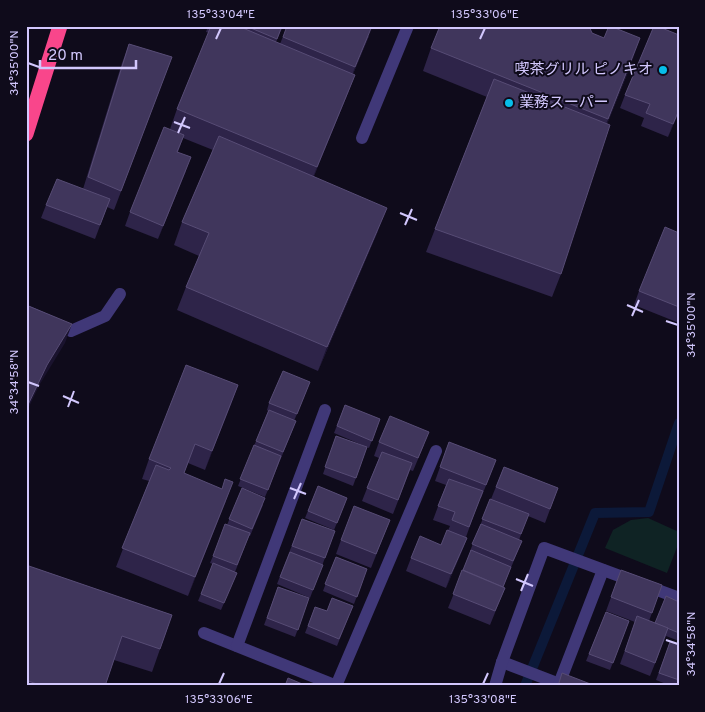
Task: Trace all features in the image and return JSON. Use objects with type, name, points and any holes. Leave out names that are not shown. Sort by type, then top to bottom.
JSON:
[{"type":"highway","points":[[26,134],[60,26]]},
{"type":"street","points":[[362,138],[408,26]]},
{"type":"street","points":[[26,311],[71,331],[105,316],[120,294]]},
{"type":"street","points":[[237,646],[325,410]]},
{"type":"street","points":[[204,633],[337,686],[436,451]]},
{"type":"street","points":[[495,686],[506,664],[544,548],[679,598]]},
{"type":"street","points":[[506,664],[558,683],[599,568]]},
{"type":"green space","points":[[648,518],[679,532],[679,542],[667,573],[605,548],[613,530],[631,520]]},
{"type":"building","points":[[211,26],[238,26],[355,75],[317,167],[177,109]]},
{"type":"building","points":[[246,26],[282,26],[277,39]]},
{"type":"building","points":[[287,26],[372,26],[355,67],[283,37]]},
{"type":"building","points":[[440,26],[589,26],[592,33],[604,38],[610,26],[640,38],[608,119],[431,48]]},
{"type":"building","points":[[654,26],[679,35],[679,110],[673,124],[646,113],[650,104],[625,95]]},
{"type":"building","points":[[129,44],[172,57],[121,191],[88,177]]},
{"type":"building","points":[[494,79],[610,125],[561,274],[435,229]]},
{"type":"building","points":[[164,127],[184,135],[177,152],[191,157],[163,226],[130,212]]},
{"type":"building","points":[[219,136],[387,208],[327,347],[186,287],[209,233],[182,222]]},
{"type":"building","points":[[57,179],[110,199],[100,225],[46,205]]},
{"type":"building","points":[[665,227],[679,233],[679,307],[639,291]]},
{"type":"building","points":[[26,305],[72,324],[47,365],[26,409]]},
{"type":"building","points":[[186,365],[238,385],[212,451],[195,444],[184,473],[222,489],[225,479],[233,482],[195,577],[122,548],[156,465],[169,470],[171,468],[149,459]]},
{"type":"building","points":[[283,371],[310,382],[297,414],[269,403]]},
{"type":"building","points":[[345,405],[380,419],[372,441],[337,426]]},
{"type":"building","points":[[269,410],[296,421],[283,452],[256,441]]},
{"type":"building","points":[[390,416],[429,432],[418,458],[379,442]]},
{"type":"building","points":[[336,436],[367,447],[356,478],[325,467]]},
{"type":"building","points":[[449,442],[496,460],[486,485],[440,467]]},
{"type":"building","points":[[254,445],[281,456],[268,490],[240,479]]},
{"type":"building","points":[[382,452],[412,463],[398,500],[367,488]]},
{"type":"building","points":[[504,467],[558,488],[550,509],[496,487]]},
{"type":"building","points":[[449,479],[483,491],[469,527],[452,520],[455,512],[438,506]]},
{"type":"building","points":[[318,486],[347,498],[337,523],[308,511]]},
{"type":"building","points":[[242,488],[265,498],[252,529],[229,519]]},
{"type":"building","points":[[490,499],[529,514],[521,534],[482,519]]},
{"type":"building","points":[[354,506],[390,520],[376,554],[341,540]]},
{"type":"building","points":[[302,519],[335,531],[325,558],[292,546]]},
{"type":"building","points":[[225,524],[250,533],[237,565],[213,556]]},
{"type":"building","points":[[481,524],[522,541],[513,561],[472,544]]},
{"type":"building","points":[[447,530],[467,538],[451,574],[411,558],[420,536],[441,545]]},
{"type":"building","points":[[471,550],[511,567],[503,587],[463,570]]},
{"type":"building","points":[[290,552],[323,565],[313,590],[280,577]]},
{"type":"building","points":[[336,557],[367,569],[357,597],[325,584]]},
{"type":"building","points":[[213,563],[237,573],[224,603],[201,594]]},
{"type":"building","points":[[26,565],[172,615],[160,649],[122,636],[105,686],[42,686],[26,680]]},
{"type":"building","points":[[462,570],[505,588],[495,611],[453,594]]},
{"type":"building","points":[[621,570],[662,585],[652,613],[611,597]]},
{"type":"building","points":[[278,587],[309,598],[298,630],[267,618]]},
{"type":"building","points":[[666,596],[679,602],[679,633],[655,623]]},
{"type":"building","points":[[332,598],[353,606],[339,639],[308,626],[315,607],[327,611]]},
{"type":"building","points":[[606,612],[629,621],[613,663],[589,654]]},
{"type":"building","points":[[637,616],[668,628],[655,663],[625,651]]},
{"type":"building","points":[[670,642],[679,645],[679,680],[659,673]]},
{"type":"building","points":[[562,673],[593,685],[593,686],[558,686]]},
{"type":"building","points":[[288,678],[307,686],[285,686]]},
{"type":"waterway","points":[[525,686],[595,513],[649,512],[679,423]]},
{"type":"place","name":"喫茶グリル ピノキオ","points":[[663,70]]},
{"type":"place","name":"業務スーパー","points":[[509,103]]}]
